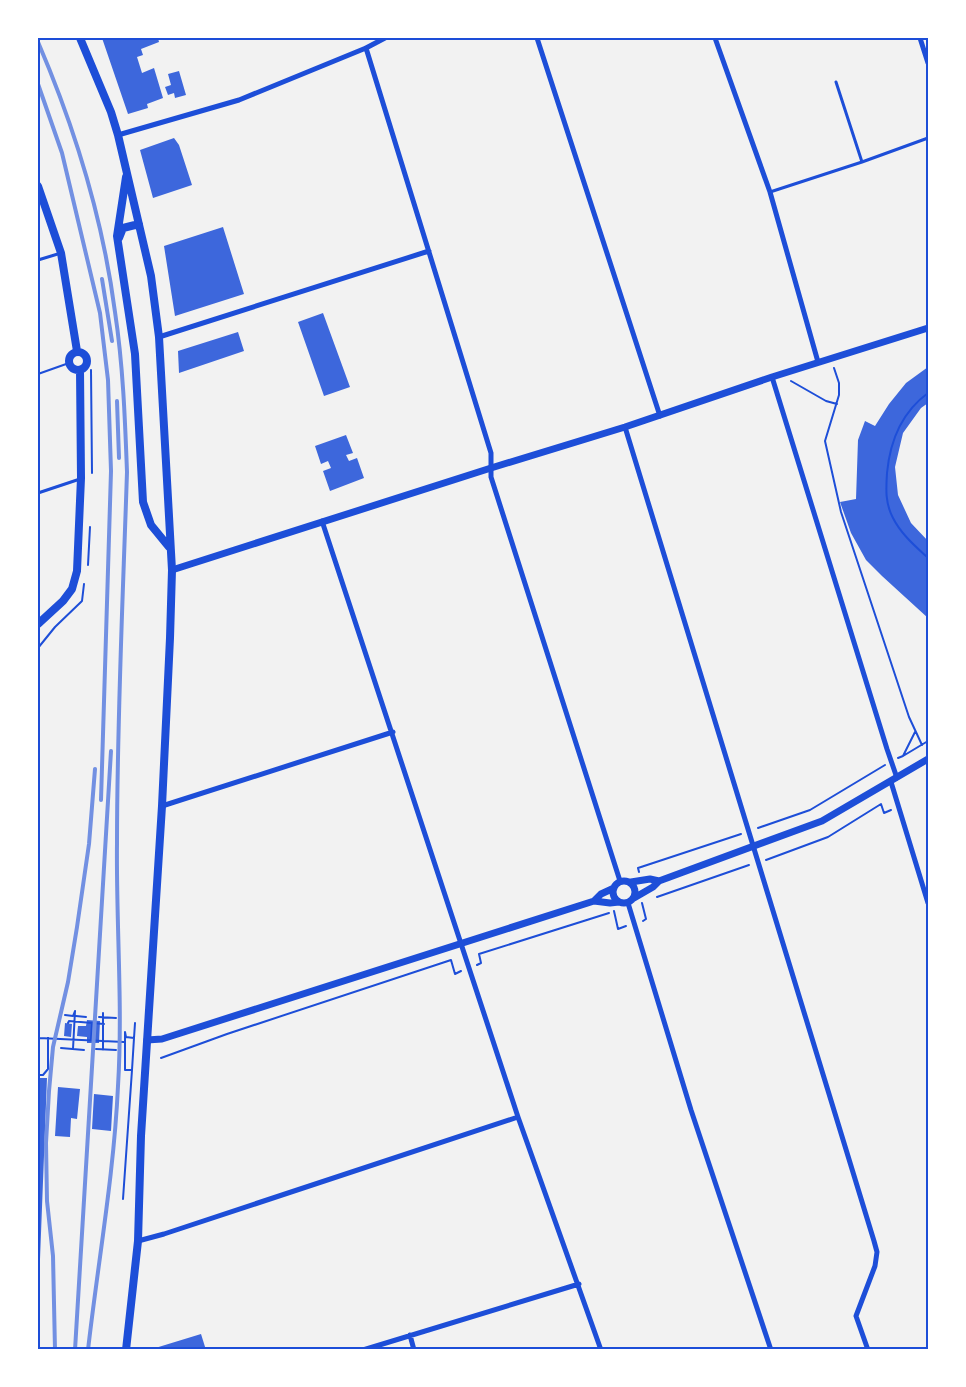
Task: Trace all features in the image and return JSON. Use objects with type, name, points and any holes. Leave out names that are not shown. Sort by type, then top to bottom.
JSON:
[{"type":"main road","points":[[80,38],[111,112],[118,135],[140,224],[150,276],[159,337],[172,570],[162,806],[141,1145],[138,1241],[126,1350]]},
{"type":"main road","points":[[127,173],[117,228],[118,247],[135,354],[143,502],[152,525],[170,547]]},
{"type":"main road","points":[[38,186],[61,253],[77,351]]},
{"type":"main road","points":[[118,247],[124,228],[140,224]]},
{"type":"main road","points":[[77,351],[83,353],[89,359],[80,370],[74,369],[69,363],[70,355],[77,351]]},
{"type":"main road","points":[[126,355],[135,354]]},
{"type":"main road","points":[[38,624],[63,601],[72,589],[77,571],[81,478],[80,370]]},
{"type":"street","points":[[118,135],[239,100],[386,38]]},
{"type":"street","points":[[538,38],[660,416]]},
{"type":"street","points":[[715,38],[770,192],[818,362]]},
{"type":"street","points":[[920,38],[928,63]]},
{"type":"street","points":[[366,48],[491,454],[491,476],[620,881]]},
{"type":"street","points":[[159,337],[429,251]]},
{"type":"street","points":[[172,570],[322,521],[660,416],[818,362],[928,328]]},
{"type":"street","points":[[776,376],[891,762],[894,780],[928,902]]},
{"type":"street","points":[[625,427],[877,1252],[875,1266],[856,1316],[868,1350]]},
{"type":"street","points":[[322,521],[393,732],[518,1117],[601,1350]]},
{"type":"street","points":[[162,806],[393,732]]},
{"type":"street","points":[[147,1040],[162,1039],[594,901],[610,903],[631,900],[653,887],[659,881],[822,821],[928,759]]},
{"type":"street","points":[[620,881],[631,882],[650,879],[659,881]]},
{"type":"street","points":[[594,901],[601,894],[614,888],[620,881]]},
{"type":"street","points":[[631,882],[635,888],[631,900],[635,923],[691,1110],[771,1350]]},
{"type":"street","points":[[614,888],[614,897],[619,902]]},
{"type":"street","points":[[138,1241],[518,1117]]},
{"type":"street","points":[[363,1350],[579,1284]]},
{"type":"street","points":[[410,1335],[414,1350]]},
{"type":"lane","points":[[836,82],[862,162]]},
{"type":"lane","points":[[770,192],[928,138]]},
{"type":"lane","points":[[38,260],[61,253]]},
{"type":"lane","points":[[38,493],[81,478]]},
{"type":"path","points":[[831,358],[839,383],[838,404],[825,441],[841,512],[909,717],[922,745]]},
{"type":"path","points":[[38,374],[69,363]]},
{"type":"path","points":[[776,376],[826,401],[838,404]]},
{"type":"path","points":[[928,393],[909,411],[899,426],[889,458],[885,486],[892,516],[900,531],[928,558]]},
{"type":"path","points":[[903,756],[915,732]]},
{"type":"path","points":[[638,868],[810,810],[928,741]]},
{"type":"path","points":[[657,897],[828,837],[881,804],[884,813]]},
{"type":"path","points":[[161,1058],[227,1034],[450,960],[456,974],[482,963],[479,954],[614,911],[618,929],[646,919],[642,902],[647,900]]},
{"type":"path","points":[[73,1016],[75,1011],[73,1049]]},
{"type":"path","points":[[103,1050],[104,1025],[103,1013],[100,1017],[116,1018]]},
{"type":"path","points":[[65,1015],[86,1017]]},
{"type":"path","points":[[68,1023],[68,1021],[104,1025]]},
{"type":"path","points":[[90,1041],[92,1023]]},
{"type":"path","points":[[123,1199],[135,1024]]},
{"type":"path","points":[[38,1041],[39,1032],[39,1038],[48,1040],[125,1043]]},
{"type":"path","points":[[132,1070],[125,1070],[125,1032],[126,1037],[134,1038]]},
{"type":"path","points":[[38,1075],[43,1075],[48,1069],[48,1040]]},
{"type":"path","points":[[61,1048],[84,1050]]},
{"type":"path","points":[[96,1049],[116,1050]]},
{"type":"building","points":[[102,38],[158,38],[159,42],[141,49],[143,55],[137,57],[142,73],[154,68],[163,98],[147,104],[148,108],[128,114]]},
{"type":"building","points":[[179,71],[186,95],[175,98],[174,93],[168,95],[165,87],[171,85],[168,74]]},
{"type":"building","points":[[174,138],[179,145],[192,185],[153,198],[140,150]]},
{"type":"building","points":[[223,227],[244,294],[175,316],[164,246]]},
{"type":"building","points":[[323,313],[350,387],[324,396],[298,322]]},
{"type":"building","points":[[238,332],[244,351],[179,373],[178,351]]},
{"type":"building","points":[[928,367],[928,403],[921,408],[903,433],[895,467],[898,495],[911,523],[928,541],[928,618],[866,560],[851,533],[840,502],[856,499],[858,440],[865,421],[875,426],[889,404],[906,383]]},
{"type":"building","points":[[346,435],[353,453],[346,455],[349,461],[357,458],[364,478],[330,491],[323,471],[331,468],[328,461],[321,464],[315,446]]},
{"type":"building","points":[[87,1020],[100,1021],[99,1043],[87,1043],[87,1037],[77,1036],[78,1026],[86,1026]]},
{"type":"building","points":[[65,1023],[72,1024],[71,1037],[64,1036]]},
{"type":"building","points":[[38,1078],[47,1078],[40,1259],[38,1256]]},
{"type":"building","points":[[58,1087],[80,1089],[77,1119],[71,1118],[70,1137],[55,1136]]},
{"type":"building","points":[[94,1094],[113,1096],[111,1131],[92,1129]]},
{"type":"building","points":[[201,1334],[206,1350],[152,1350],[152,1349]]},
{"type":"railway","points":[[38,42],[64,107],[86,174],[103,243],[110,277],[120,352],[127,472],[117,797],[119,1056],[113,1152],[88,1350]]},
{"type":"railway","points":[[38,84],[62,153],[100,313],[108,380],[111,471],[101,800]]},
{"type":"railway","points":[[102,279],[112,341]]},
{"type":"railway","points":[[117,401],[119,458]]},
{"type":"railway","points":[[75,1350],[111,751]]},
{"type":"railway","points":[[55,1350],[53,1256],[47,1201],[46,1143],[49,1091],[53,1047],[68,982],[89,844],[95,769]]}]
